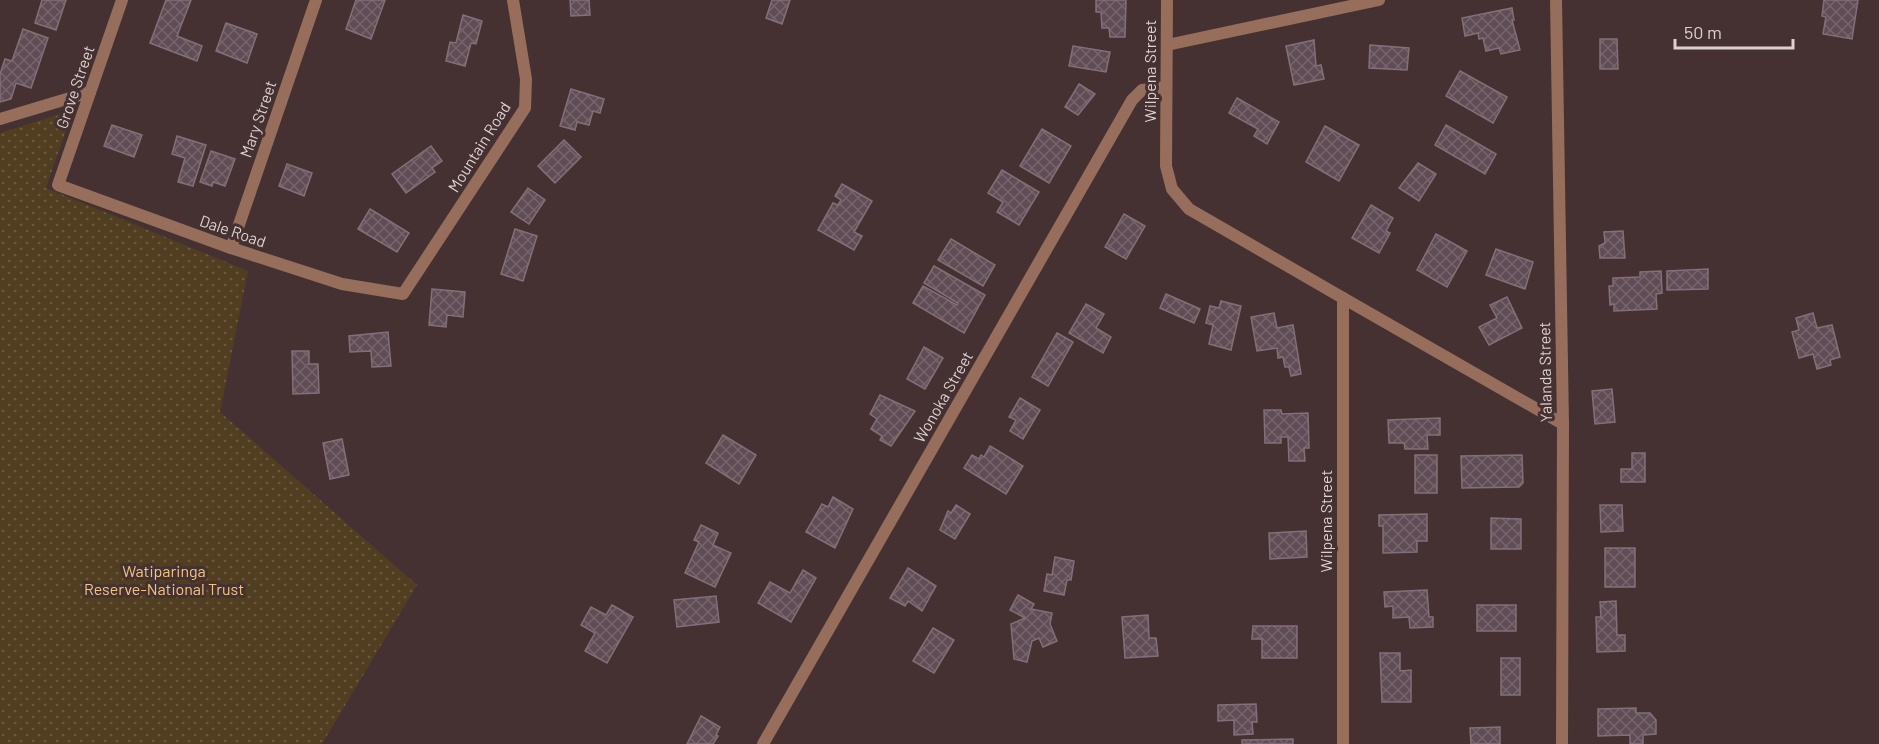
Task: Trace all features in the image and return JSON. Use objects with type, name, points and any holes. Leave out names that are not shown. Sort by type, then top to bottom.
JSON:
[{"type":"street","name":"Grove Street","points":[[58,184],[122,0]]},
{"type":"street","name":"Mary Street","points":[[231,248],[316,0]]},
{"type":"street","name":"Mountain Road","points":[[403,294],[525,108],[526,79],[513,0]]},
{"type":"street","name":"Wilpena Street","points":[[1167,0],[1166,166],[1172,189],[1189,208],[1563,424]]},
{"type":"street","points":[[1167,45],[1379,0]]},
{"type":"street","name":"Yalanda Street","points":[[1557,0],[1563,424],[1562,744]]},
{"type":"street","name":"Wonoka Street","points":[[763,744],[1132,100],[1142,90],[1166,87]]},
{"type":"street","points":[[0,119],[90,92]]},
{"type":"street","name":"Dale Road","points":[[58,184],[231,248],[342,284],[403,294]]},
{"type":"street","name":"Wilpena Street","points":[[1343,298],[1343,744]]},
{"type":"green space","name":"Watiparinga Reserve-National Trust","points":[[73,110],[46,188],[248,271],[220,412],[417,585],[322,744],[0,744],[0,133]]},
{"type":"building","points":[[42,0],[66,0],[56,30],[35,23]]},
{"type":"building","points":[[166,0],[191,0],[177,36],[202,46],[197,61],[150,43]]},
{"type":"building","points":[[356,0],[385,0],[371,39],[346,29]]},
{"type":"building","points":[[570,0],[589,0],[590,15],[571,16]]},
{"type":"building","points":[[772,0],[790,0],[782,24],[766,18]]},
{"type":"building","points":[[1096,0],[1126,0],[1125,37],[1110,37],[1109,28],[1102,28],[1101,12],[1096,12]]},
{"type":"building","points":[[1824,0],[1858,0],[1852,39],[1823,34],[1826,17],[1822,16]]},
{"type":"building","points":[[1512,8],[1514,20],[1512,20],[1520,50],[1501,54],[1499,48],[1486,51],[1483,38],[1479,39],[1478,33],[1465,36],[1462,18]]},
{"type":"building","points":[[463,15],[482,21],[476,44],[471,43],[465,66],[446,61],[450,42],[456,43]]},
{"type":"building","points":[[226,23],[257,34],[247,63],[216,51]]},
{"type":"building","points":[[23,29],[48,38],[31,88],[16,83],[11,99],[0,102],[0,74],[5,59],[12,61]]},
{"type":"building","points":[[1600,39],[1617,39],[1618,69],[1600,69]]},
{"type":"building","points":[[1314,40],[1316,66],[1321,65],[1324,79],[1294,85],[1286,46]]},
{"type":"building","points":[[1370,45],[1409,48],[1407,70],[1369,68]]},
{"type":"building","points":[[1073,46],[1110,52],[1106,72],[1069,66]]},
{"type":"building","points":[[1460,71],[1507,97],[1493,123],[1446,96]]},
{"type":"building","points":[[1079,84],[1095,94],[1078,115],[1065,107]]},
{"type":"building","points":[[571,89],[604,99],[600,113],[593,111],[589,125],[577,122],[575,130],[560,126]]},
{"type":"building","points":[[1237,98],[1279,122],[1267,144],[1254,136],[1258,129],[1229,113]]},
{"type":"building","points":[[112,125],[142,135],[134,157],[104,146]]},
{"type":"building","points":[[1446,125],[1496,154],[1485,174],[1435,145]]},
{"type":"building","points":[[1325,126],[1359,145],[1339,181],[1306,162]]},
{"type":"building","points":[[1042,129],[1071,146],[1049,183],[1020,166]]},
{"type":"building","points":[[177,136],[206,145],[193,186],[178,182],[185,158],[172,154]]},
{"type":"building","points":[[564,140],[581,157],[555,183],[538,166]]},
{"type":"building","points":[[431,146],[442,161],[432,168],[435,172],[406,193],[392,174]]},
{"type":"building","points":[[211,151],[235,159],[225,186],[213,182],[212,186],[200,182]]},
{"type":"building","points":[[1418,163],[1436,174],[1419,201],[1399,188]]},
{"type":"building","points":[[287,164],[312,173],[304,196],[279,186]]},
{"type":"building","points":[[1002,170],[1039,192],[1019,225],[997,212],[1003,202],[988,193]]},
{"type":"building","points":[[842,184],[872,201],[854,232],[862,236],[854,250],[818,230],[833,203],[838,205],[841,200],[835,196]]},
{"type":"building","points":[[528,188],[545,200],[529,224],[511,212]]},
{"type":"building","points":[[1371,205],[1393,218],[1386,231],[1390,233],[1379,253],[1352,238]]},
{"type":"building","points":[[370,209],[409,233],[397,252],[358,229]]},
{"type":"building","points":[[1124,214],[1145,226],[1126,259],[1105,247]]},
{"type":"building","points":[[515,229],[537,236],[523,281],[501,274]]},
{"type":"building","points":[[1623,231],[1625,258],[1600,258],[1599,246],[1605,243],[1604,232]]},
{"type":"building","points":[[1436,234],[1467,251],[1447,287],[1417,270]]},
{"type":"building","points":[[951,239],[995,265],[983,286],[938,260]]},
{"type":"building","points":[[1496,249],[1533,262],[1525,289],[1486,275]]},
{"type":"building","points":[[934,266],[985,295],[964,333],[913,303],[923,286],[957,305],[958,303],[924,283]]},
{"type":"building","points":[[1708,269],[1708,289],[1667,290],[1667,271]]},
{"type":"building","points":[[1661,271],[1662,293],[1656,294],[1657,309],[1614,311],[1614,304],[1610,305],[1609,286],[1613,286],[1613,278],[1640,277],[1640,272]]},
{"type":"building","points":[[432,289],[465,292],[463,317],[447,315],[446,327],[429,325]]},
{"type":"building","points":[[1166,294],[1200,309],[1194,323],[1160,308]]},
{"type":"building","points":[[1507,297],[1522,328],[1489,345],[1479,327],[1497,318],[1490,305]]},
{"type":"building","points":[[1221,301],[1241,306],[1231,350],[1209,344],[1213,325],[1206,323],[1210,306],[1219,308]]},
{"type":"building","points":[[1086,304],[1104,314],[1096,328],[1111,337],[1103,353],[1069,333]]},
{"type":"building","points":[[1274,313],[1277,328],[1293,325],[1301,374],[1291,376],[1289,367],[1285,367],[1283,357],[1278,358],[1277,348],[1257,351],[1251,317]]},
{"type":"building","points":[[1813,313],[1817,328],[1832,325],[1840,357],[1830,360],[1831,365],[1817,369],[1813,354],[1799,358],[1792,332],[1799,330],[1796,318]]},
{"type":"building","points":[[388,332],[391,366],[372,367],[371,351],[350,352],[349,336]]},
{"type":"building","points":[[1057,333],[1073,342],[1048,386],[1032,377]]},
{"type":"building","points":[[924,347],[943,358],[925,389],[907,379]]},
{"type":"building","points":[[292,351],[309,351],[309,364],[318,364],[319,393],[293,394]]},
{"type":"building","points":[[1612,389],[1615,422],[1595,424],[1592,391]]},
{"type":"building","points":[[880,395],[915,411],[891,446],[880,440],[882,436],[871,429],[877,419],[870,414]]},
{"type":"building","points":[[1020,398],[1040,410],[1023,439],[1010,431],[1016,420],[1009,417]]},
{"type":"building","points":[[1264,410],[1281,410],[1282,414],[1308,413],[1309,448],[1304,448],[1305,461],[1289,461],[1288,437],[1281,437],[1281,443],[1265,443]]},
{"type":"building","points":[[1440,418],[1440,435],[1427,435],[1428,449],[1405,449],[1404,443],[1389,443],[1388,420]]},
{"type":"building","points":[[723,435],[756,455],[739,484],[706,463]]},
{"type":"building","points":[[342,439],[349,475],[330,479],[323,443]]},
{"type":"building","points":[[990,446],[1023,466],[1006,494],[964,468],[972,455],[979,459],[981,455],[984,457]]},
{"type":"building","points":[[1632,453],[1645,453],[1645,482],[1621,482],[1621,469],[1632,469]]},
{"type":"building","points":[[1415,455],[1437,455],[1437,493],[1415,493]]},
{"type":"building","points":[[1522,455],[1523,483],[1519,487],[1462,488],[1461,456]]},
{"type":"building","points":[[833,497],[853,509],[835,548],[806,532],[822,504],[828,507]]},
{"type":"building","points":[[956,505],[970,514],[955,539],[940,530],[948,511],[951,513]]},
{"type":"building","points":[[1600,505],[1622,505],[1623,531],[1601,532]]},
{"type":"building","points":[[1427,514],[1427,541],[1417,541],[1417,552],[1383,553],[1383,526],[1379,526],[1379,515]]},
{"type":"building","points":[[1491,518],[1521,519],[1521,549],[1491,549]]},
{"type":"building","points":[[701,525],[718,533],[713,545],[731,553],[715,587],[685,573],[699,542],[694,540]]},
{"type":"building","points":[[1306,531],[1307,557],[1270,559],[1269,533]]},
{"type":"building","points":[[1605,548],[1635,548],[1635,587],[1605,587]]},
{"type":"building","points":[[1055,557],[1074,561],[1071,580],[1067,580],[1064,595],[1044,591],[1047,574],[1052,575]]},
{"type":"building","points":[[908,568],[936,586],[922,611],[908,601],[905,606],[890,598]]},
{"type":"building","points":[[803,570],[816,578],[791,622],[758,603],[770,582],[790,593]]},
{"type":"building","points":[[1427,590],[1429,617],[1433,617],[1433,627],[1410,628],[1409,617],[1393,618],[1393,606],[1385,607],[1384,592]]},
{"type":"building","points":[[1018,595],[1034,604],[1031,609],[1052,613],[1050,624],[1057,641],[1043,647],[1039,638],[1032,641],[1027,662],[1014,659],[1011,624],[1025,618],[1010,610]]},
{"type":"building","points":[[716,596],[719,622],[677,627],[674,600]]},
{"type":"building","points":[[1616,601],[1617,635],[1625,635],[1625,651],[1597,652],[1596,617],[1601,617],[1600,602]]},
{"type":"building","points":[[612,605],[633,617],[607,663],[585,651],[595,633],[581,625],[591,607],[606,615]]},
{"type":"building","points":[[1477,605],[1516,605],[1516,631],[1477,631]]},
{"type":"building","points":[[1148,615],[1149,638],[1156,638],[1158,656],[1125,658],[1122,617]]},
{"type":"building","points":[[1253,626],[1297,626],[1297,658],[1262,658],[1262,639],[1252,639]]},
{"type":"building","points":[[933,628],[954,640],[934,673],[913,661]]},
{"type":"building","points":[[1380,653],[1400,653],[1400,671],[1411,670],[1411,702],[1382,702]]},
{"type":"building","points":[[1501,658],[1520,658],[1520,695],[1501,695]]},
{"type":"building","points":[[1256,704],[1257,722],[1252,722],[1253,734],[1234,735],[1234,720],[1218,721],[1218,705]]},
{"type":"building","points":[[1636,708],[1636,713],[1650,713],[1656,720],[1656,734],[1643,735],[1643,744],[1630,744],[1630,735],[1598,736],[1598,709]]},
{"type":"building","points":[[701,716],[720,727],[716,735],[718,736],[713,744],[687,744]]},
{"type":"building","points":[[1500,727],[1500,744],[1471,744],[1470,728]]},
{"type":"building","points":[[1293,739],[1293,744],[1242,744],[1242,740]]}]
